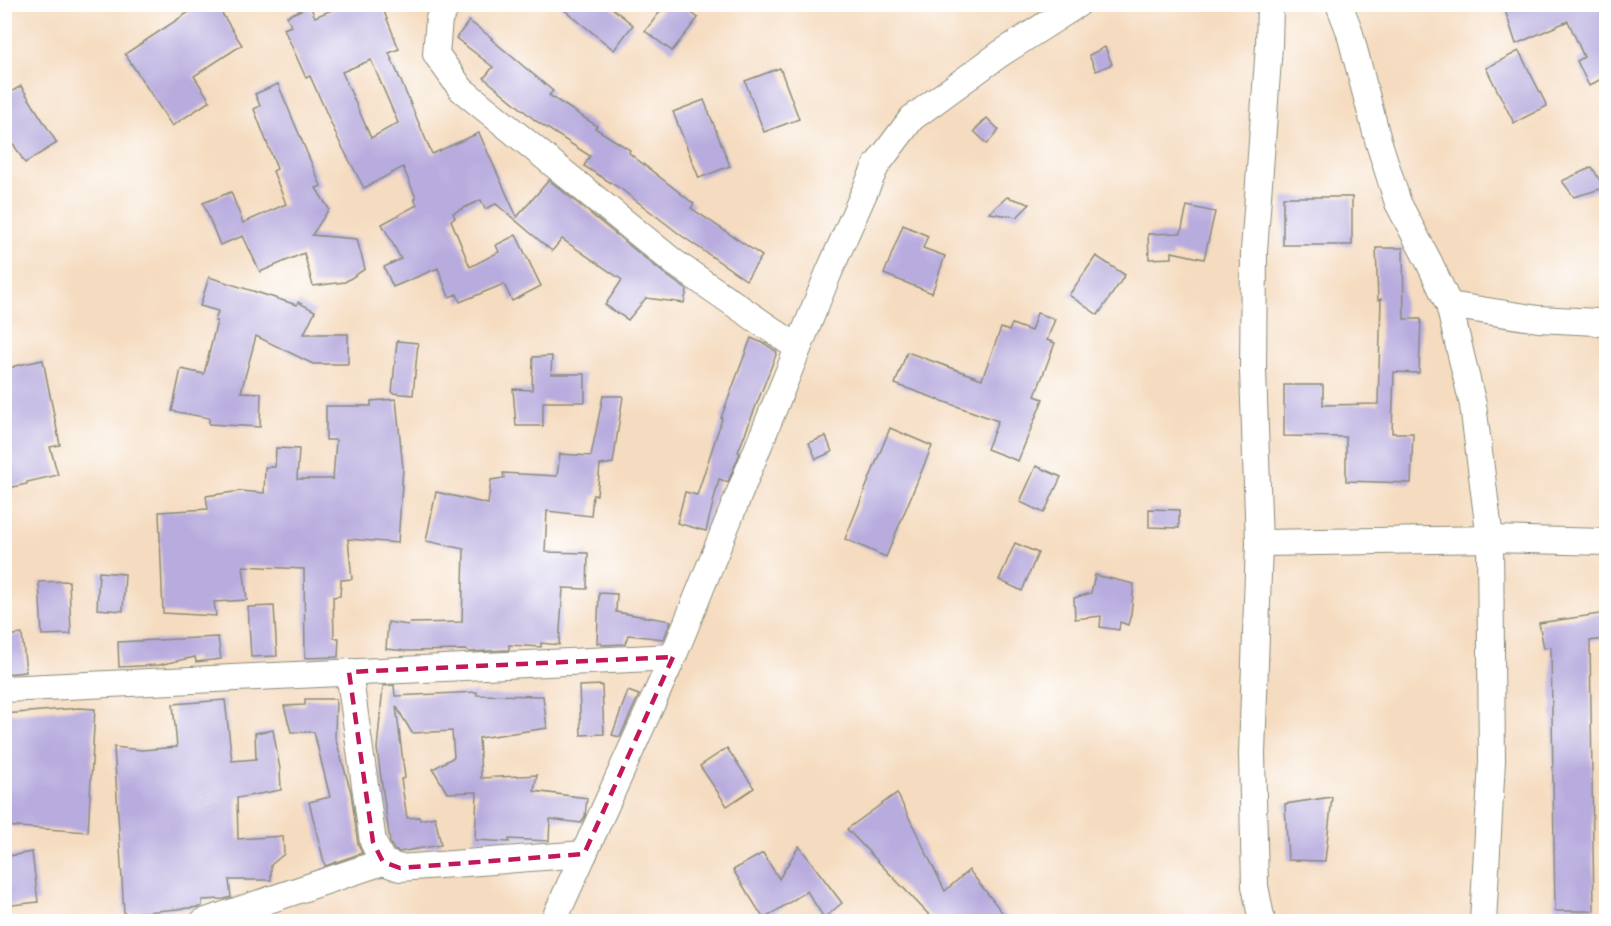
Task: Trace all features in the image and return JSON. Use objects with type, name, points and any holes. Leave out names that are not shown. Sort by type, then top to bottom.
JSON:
[{"type":"street","points":[[448,4],[439,19],[436,54],[461,89],[675,263],[798,348]]},
{"type":"street","points":[[553,921],[673,657],[829,272],[876,166],[912,118],[1000,54],[1078,4]]},
{"type":"street","points":[[1262,921],[1255,886],[1252,754],[1259,543],[1253,371],[1254,251],[1270,4]]},
{"type":"street","points":[[1339,4],[1349,30],[1378,140],[1398,203],[1449,305],[1473,405],[1490,539],[1492,761],[1483,921]]},
{"type":"street","points":[[1449,305],[1538,319],[1606,321]]},
{"type":"street","points":[[1259,543],[1490,539],[1606,542]]},
{"type":"street","points":[[4,689],[673,657]]},
{"type":"street","points":[[349,672],[373,842],[383,862]]},
{"type":"street","points":[[203,921],[383,862],[400,868],[584,854]]},
{"type":"highlighted area","points":[[673,657],[584,854],[400,868],[383,862],[373,842],[349,672]]},
{"type":"building","points":[[201,4],[216,4],[242,45],[194,76],[210,101],[172,126],[125,54]]},
{"type":"building","points":[[346,4],[381,4],[399,49],[389,53],[432,154],[479,133],[517,217],[549,180],[687,290],[684,303],[646,298],[628,320],[605,305],[622,280],[562,239],[552,251],[496,204],[485,209],[481,200],[453,213],[455,218],[451,220],[470,267],[499,252],[496,245],[516,235],[541,286],[512,301],[504,284],[460,302],[457,294],[449,297],[438,268],[393,287],[384,267],[401,259],[382,224],[417,205],[414,199],[416,198],[403,167],[364,188],[339,141],[310,76],[306,78],[284,29],[291,26],[287,16],[310,6],[315,17]],"holes":[[[371,60],[398,123],[371,138],[342,72]]]},
{"type":"building","points":[[557,4],[607,4],[633,25],[614,50]]},
{"type":"building","points":[[666,4],[680,4],[698,18],[672,51],[645,31]]},
{"type":"building","points":[[1503,4],[1606,4],[1606,76],[1589,86],[1577,61],[1584,57],[1568,21],[1516,44]]},
{"type":"building","points":[[469,21],[553,91],[549,95],[630,150],[629,153],[694,204],[691,208],[762,256],[746,280],[682,236],[621,189],[584,166],[590,156],[536,121],[484,78],[493,67],[456,38]]},
{"type":"building","points":[[1105,47],[1112,64],[1096,71],[1089,55]]},
{"type":"building","points":[[1519,51],[1547,106],[1514,123],[1486,68]]},
{"type":"building","points":[[780,68],[799,119],[764,132],[745,81]]},
{"type":"building","points":[[278,84],[321,186],[316,188],[329,209],[312,235],[357,239],[365,269],[345,282],[313,286],[304,253],[260,272],[243,236],[220,245],[203,203],[231,192],[243,223],[286,204],[273,171],[277,169],[254,109],[260,106],[255,94]]},
{"type":"building","points":[[21,86],[57,143],[25,163],[4,129],[4,96]]},
{"type":"building","points":[[704,100],[730,166],[699,178],[673,112]]},
{"type":"building","points":[[987,118],[999,130],[987,144],[974,131]]},
{"type":"building","points":[[1592,167],[1604,188],[1574,197],[1562,181]]},
{"type":"building","points":[[1007,197],[1030,204],[1017,217],[989,213]]},
{"type":"building","points":[[1283,197],[1352,197],[1352,245],[1283,245]]},
{"type":"building","points":[[1187,206],[1215,212],[1204,259],[1172,252],[1172,258],[1149,259],[1148,234],[1181,233]]},
{"type":"building","points":[[903,225],[928,236],[923,248],[945,256],[932,293],[884,274]]},
{"type":"building","points":[[1376,248],[1403,248],[1404,319],[1421,319],[1419,373],[1394,372],[1392,433],[1413,433],[1411,483],[1346,481],[1346,437],[1284,436],[1284,385],[1323,385],[1323,405],[1378,404],[1381,299],[1378,300]]},
{"type":"building","points":[[1096,256],[1125,275],[1098,315],[1069,295]]},
{"type":"building","points":[[209,277],[297,305],[298,302],[315,311],[304,334],[348,334],[348,364],[313,364],[256,336],[241,392],[261,393],[260,427],[209,424],[209,418],[172,411],[181,369],[204,374],[218,311],[200,306]]},
{"type":"building","points":[[1037,313],[1055,319],[1047,340],[1055,343],[1035,396],[1043,399],[1018,461],[987,449],[998,421],[895,384],[907,352],[982,379],[1001,328],[1009,331],[1012,324],[1031,331]]},
{"type":"building","points":[[751,338],[777,352],[738,452],[740,453],[728,482],[719,479],[706,531],[677,523],[685,492],[697,495],[721,418]]},
{"type":"building","points":[[397,341],[418,343],[413,395],[392,393]]},
{"type":"building","points":[[552,356],[551,374],[585,374],[585,402],[543,402],[543,426],[516,426],[513,389],[532,390],[533,357]]},
{"type":"building","points":[[43,360],[60,445],[50,447],[58,475],[8,488],[4,471],[4,369]]},
{"type":"building","points":[[603,396],[623,396],[613,463],[600,465],[597,495],[593,495],[591,516],[547,511],[545,552],[588,553],[587,589],[563,588],[559,645],[541,643],[541,647],[509,645],[509,650],[470,652],[465,650],[386,649],[388,622],[408,625],[409,623],[462,622],[464,549],[426,541],[436,492],[488,504],[491,480],[504,478],[503,473],[557,476],[560,454],[591,456]]},
{"type":"building","points":[[396,399],[403,468],[398,543],[348,539],[352,579],[341,580],[340,596],[333,597],[334,638],[339,638],[338,657],[305,658],[304,569],[243,566],[247,600],[214,602],[216,616],[163,613],[159,512],[208,509],[206,496],[241,491],[264,493],[265,467],[275,467],[276,448],[299,449],[297,479],[333,479],[336,440],[326,440],[326,406],[371,406],[371,401]]},
{"type":"building","points":[[890,428],[932,446],[886,557],[845,539]]},
{"type":"building","points":[[826,436],[832,452],[816,459],[809,443]]},
{"type":"building","points":[[1036,466],[1061,477],[1044,513],[1020,502]]},
{"type":"building","points":[[1149,509],[1179,510],[1179,528],[1149,527]]},
{"type":"building","points":[[1015,543],[1038,553],[1022,591],[999,580]]},
{"type":"building","points":[[99,572],[125,574],[123,611],[97,609]]},
{"type":"building","points":[[1095,575],[1134,584],[1128,625],[1120,622],[1119,630],[1100,627],[1101,616],[1075,619],[1074,598],[1091,593]]},
{"type":"building","points":[[69,581],[71,634],[42,635],[39,582]]},
{"type":"building","points":[[599,593],[617,594],[616,612],[671,621],[664,639],[628,635],[625,644],[602,645],[597,643]]},
{"type":"building","points":[[274,606],[277,656],[251,657],[248,607]]},
{"type":"building","points":[[1606,613],[1604,639],[1590,641],[1594,911],[1555,911],[1551,647],[1544,648],[1539,623]]},
{"type":"building","points":[[22,634],[26,672],[4,674],[4,636]]},
{"type":"building","points":[[218,637],[221,659],[196,662],[195,657],[159,665],[119,667],[118,642]]},
{"type":"building","points":[[394,685],[395,696],[477,692],[477,695],[543,696],[547,728],[479,738],[481,778],[537,775],[534,791],[587,798],[585,816],[581,823],[550,819],[549,841],[475,840],[477,792],[447,793],[433,769],[454,757],[452,731],[412,733],[396,706],[405,778],[401,779],[407,818],[419,817],[420,820],[435,817],[441,845],[399,852],[394,850],[390,842],[377,749],[383,686]]},
{"type":"building","points":[[602,685],[604,734],[581,735],[579,686]]},
{"type":"building","points":[[628,691],[639,695],[620,737],[612,735]]},
{"type":"building","points":[[305,699],[336,699],[335,737],[351,792],[358,844],[362,853],[325,866],[309,802],[330,797],[314,732],[291,732],[284,706],[305,705]]},
{"type":"building","points":[[225,700],[232,761],[256,759],[255,733],[273,730],[280,769],[281,790],[237,798],[238,839],[283,836],[284,854],[271,865],[271,880],[229,880],[231,897],[202,900],[200,907],[124,914],[114,747],[142,750],[177,747],[173,704]]},
{"type":"building","points":[[79,708],[95,709],[88,832],[4,826],[4,714]]},
{"type":"building","points":[[727,748],[754,788],[727,806],[700,766]]},
{"type":"building","points":[[897,793],[945,891],[969,870],[1009,921],[935,921],[847,829]]},
{"type":"building","points":[[1332,797],[1325,861],[1288,860],[1285,804]]},
{"type":"building","points":[[799,846],[842,903],[824,918],[807,891],[764,919],[733,870],[763,853],[779,879]]},
{"type":"building","points":[[32,852],[38,902],[4,906],[4,857]]}]
